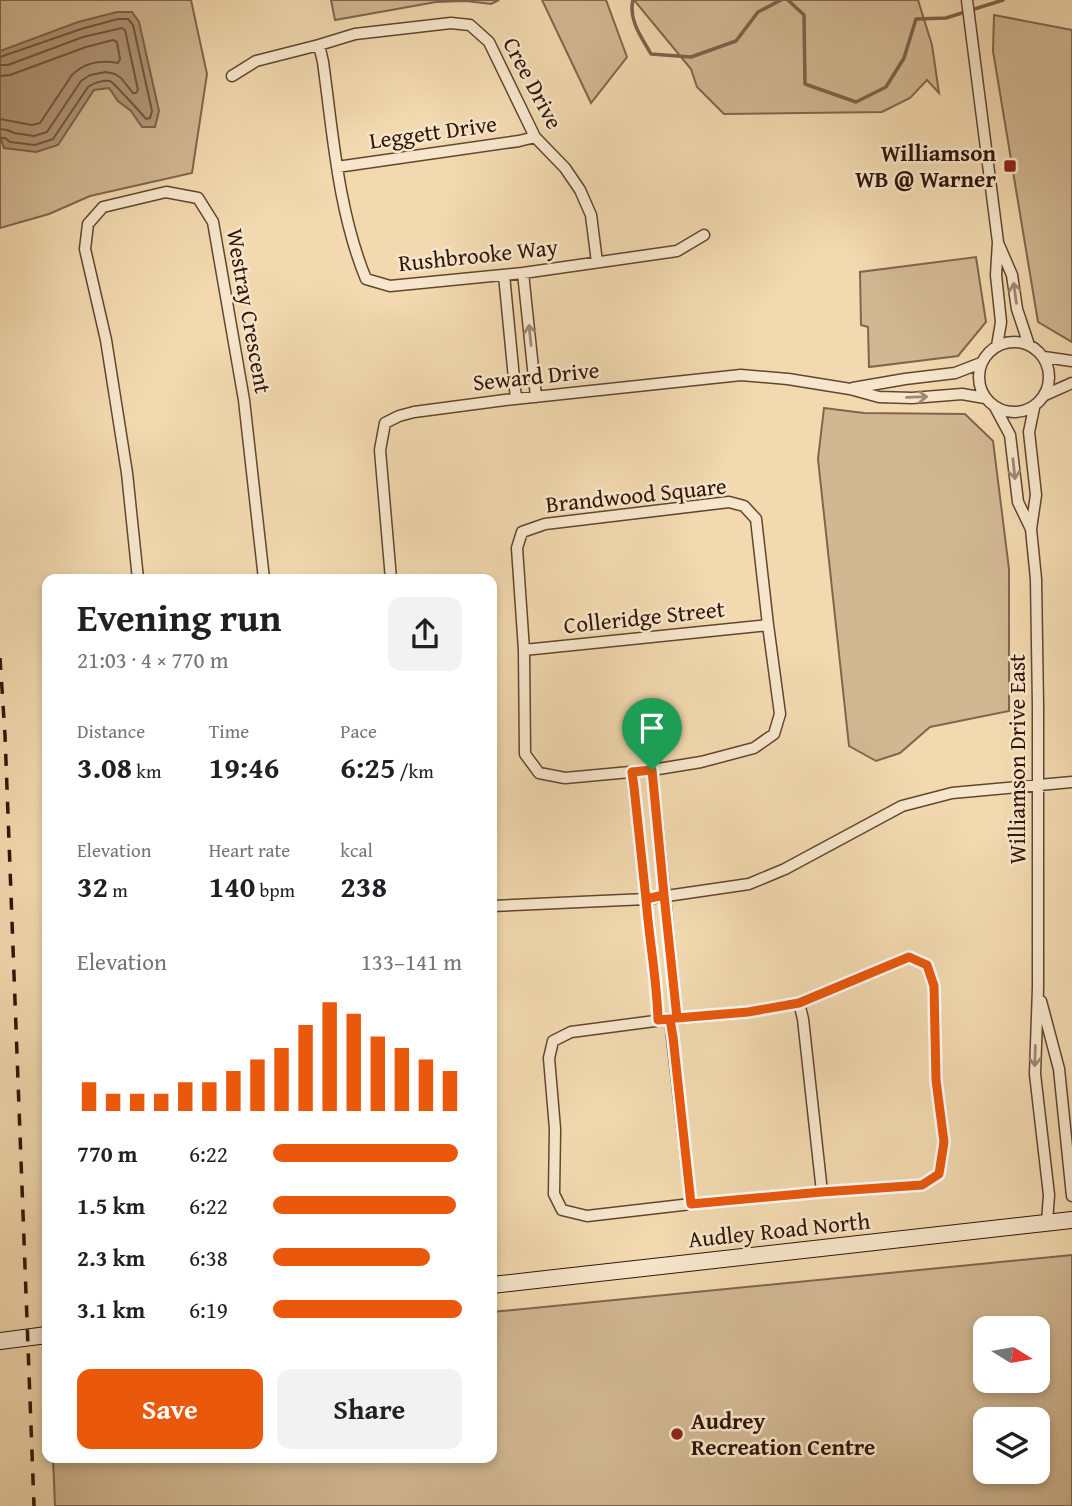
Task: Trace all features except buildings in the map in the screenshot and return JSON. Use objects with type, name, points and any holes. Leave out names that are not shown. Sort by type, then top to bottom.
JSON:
[{"type":"street","points":[[967,0],[998,242],[996,275],[1001,321],[997,346]]},
{"type":"street","name":"Cree Drive","points":[[232,76],[256,61],[319,46],[355,34],[451,23],[470,25],[489,42],[535,137],[565,168],[580,190],[592,215],[597,262]]},
{"type":"street","name":"Rushbrooke Way","points":[[319,46],[339,183],[357,258],[366,279],[390,286],[504,275],[677,251],[704,234]]},
{"type":"street","name":"Leggett Drive","points":[[337,167],[535,137]]},
{"type":"street","name":"Westray Crescent","points":[[137,574],[127,473],[106,340],[85,249],[88,224],[103,207],[166,192],[198,198],[213,222],[244,400],[263,574]]},
{"type":"street","points":[[998,242],[1012,275],[1017,309],[1030,345]]},
{"type":"street","points":[[523,272],[536,397]]},
{"type":"street","points":[[504,275],[516,399]]},
{"type":"street","points":[[1045,396],[1050,376],[1044,357],[1030,345],[1013,341],[997,346],[981,363],[978,381],[985,398],[996,409],[1015,414],[1034,408],[1045,396],[1072,383]]},
{"type":"street","points":[[1044,357],[1072,361]]},
{"type":"street","name":"Seward Drive","points":[[850,389],[955,373],[981,363]]},
{"type":"street","name":"Seward Drive","points":[[391,574],[380,450],[385,424],[399,416],[516,399],[741,375],[788,379],[850,389],[879,397],[912,398],[962,394],[985,398]]},
{"type":"street","name":"Williamson Drive East","points":[[1034,408],[1029,432],[1036,495],[1031,529],[1036,579],[1038,785],[1038,988],[1035,1073],[1049,1195],[1047,1222]]},
{"type":"street","name":"Williamson Drive East","points":[[996,409],[1010,435],[1018,502],[1031,529]]},
{"type":"street","name":"Brandwood Square","points":[[729,502],[744,506],[756,519],[768,625],[780,714],[774,734],[754,748],[701,762],[652,770],[565,778],[539,773],[525,754],[524,650],[517,548],[522,532],[545,524],[729,502]]},
{"type":"street","name":"Colleridge Street","points":[[524,650],[768,625]]},
{"type":"street","points":[[652,770],[691,1204]]},
{"type":"street","points":[[632,772],[658,1020]]},
{"type":"street","points":[[497,906],[646,899],[749,884],[785,869],[902,806],[952,793],[1072,782]]},
{"type":"street","points":[[909,957],[927,965],[934,986],[936,1080],[944,1142],[939,1174],[922,1185],[691,1204],[587,1216],[562,1210],[554,1194],[555,1129],[549,1058],[553,1041],[572,1032],[674,1018],[748,1012],[799,1003],[909,957]]},
{"type":"street","name":"Williamson Drive East","points":[[1038,988],[1059,1069],[1072,1196]]},
{"type":"street","points":[[799,1003],[822,1192]]},
{"type":"street","name":"Audley Road North","points":[[497,1284],[1072,1220]]},
{"type":"street","points":[[0,1341],[42,1336]]},
{"type":"shaded area","points":[[0,0],[191,0],[207,74],[192,173],[90,196],[49,214],[0,228]]},
{"type":"shaded area","points":[[331,0],[499,0],[491,4],[436,2],[335,20]]},
{"type":"shaded area","points":[[542,0],[606,0],[627,57],[591,103]]},
{"type":"shaded area","points":[[634,0],[918,0],[932,45],[939,93],[927,80],[910,98],[882,112],[724,114],[697,87],[691,69]]},
{"type":"shaded area","points":[[994,15],[1072,30],[1072,342],[1038,322],[993,51]]},
{"type":"shaded area","points":[[976,257],[986,322],[958,356],[869,367],[868,327],[861,325],[860,272]]},
{"type":"shaded area","points":[[824,408],[864,413],[965,414],[993,441],[1009,569],[1009,711],[930,727],[900,753],[876,761],[849,746],[818,459]]},
{"type":"shaded area","points":[[1072,1255],[1072,1506],[55,1506],[53,1463],[497,1463],[497,1312]]},
{"type":"water","points":[[117,12],[132,12],[139,22],[159,111],[155,127],[142,127],[109,88],[94,90],[58,145],[36,152],[4,148],[0,136],[0,51],[78,22]]},
{"type":"waterway","points":[[633,0],[634,22],[651,54],[691,57],[736,41],[758,12],[781,0]]},
{"type":"waterway","points":[[788,0],[804,15],[805,84],[856,102],[886,87],[904,58],[916,19],[946,18],[1003,0]]},
{"type":"railway","points":[[0,658],[34,1506]]},
{"type":"place","name":"Williamson WB @ Warner","points":[[1010,166]]},
{"type":"place","name":"Audrey Recreation Centre","points":[[677,1434]]},
{"type":"route","points":[[652,770],[632,772],[646,899],[664,895],[677,1018],[748,1012],[799,1003],[909,957],[927,965],[934,986],[936,1080],[944,1142],[939,1174],[922,1185],[691,1204],[673,1037],[670,1019],[658,1020],[647,917],[646,899],[664,895],[652,770]]}]
